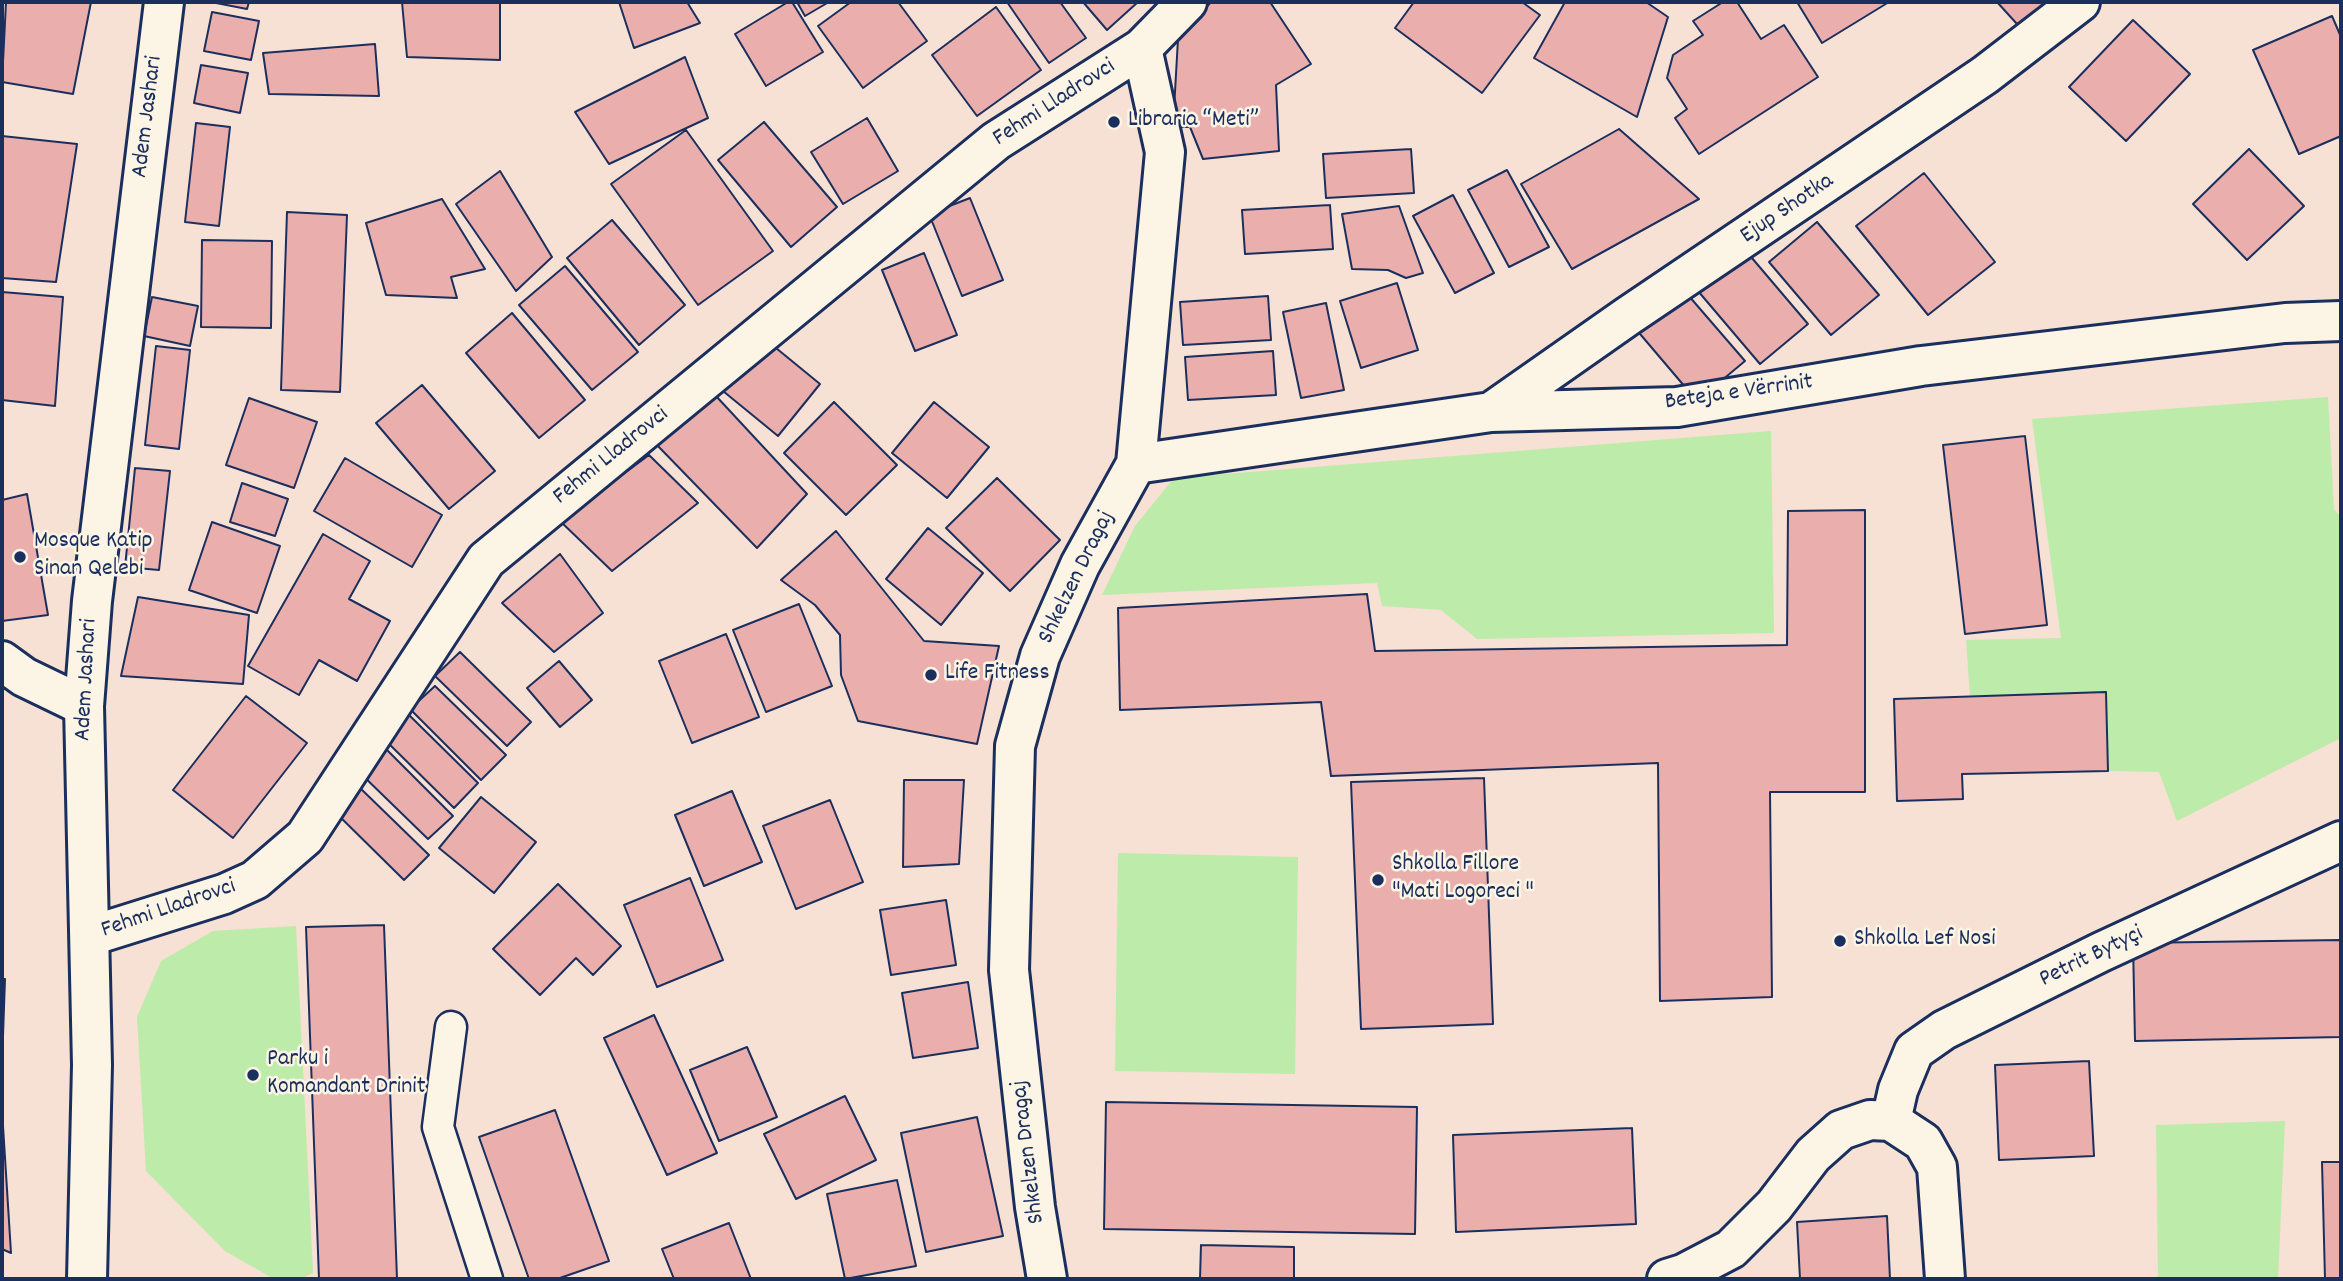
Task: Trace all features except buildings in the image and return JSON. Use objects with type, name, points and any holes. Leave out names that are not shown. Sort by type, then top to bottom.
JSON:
[{"type":"street","name":"Adem Jashari","points":[[87,1279],[92,1090],[84,706],[92,601],[164,2]]},
{"type":"street","name":"Fehmi Lladrovci","points":[[90,936],[224,894],[255,880],[305,836],[486,560],[996,141],[1142,47],[1187,2]]},
{"type":"street","name":"Ejup Shotka","points":[[1492,412],[1628,316],[1985,75],[2080,2]]},
{"type":"street","name":"Shkelzen Dragaj","points":[[1047,1279],[1035,1207],[1009,971],[1015,746],[1040,656],[1080,565],[1136,464],[1165,152],[1142,47]]},
{"type":"street","name":"Beteja e Vërrinit","points":[[1136,464],[1492,412],[1677,407],[1921,366],[2285,323],[2341,321]]},
{"type":"street","points":[[2,661],[24,677],[84,706]]},
{"type":"street","name":"Petrit Bytyçi","points":[[1891,1121],[1898,1090],[1914,1051],[1944,1030],[2101,952],[2341,841]]},
{"type":"street","points":[[1667,1279],[1684,1275],[1731,1249],[1774,1206],[1813,1155],[1841,1130],[1870,1120],[1891,1121],[1923,1142],[1937,1167],[1945,1279]]},
{"type":"lane","points":[[451,1027],[438,1127],[487,1279]]},
{"type":"green space","points":[[2328,397],[2334,509],[2341,518],[2341,738],[2177,821],[2159,772],[2108,771],[2106,692],[1970,696],[1966,640],[2061,638],[2032,419]]},
{"type":"green space","points":[[1771,431],[1774,633],[1477,639],[1441,610],[1382,606],[1377,583],[1102,595],[1135,526],[1174,478]]},
{"type":"green space","points":[[1118,853],[1298,857],[1295,1074],[1115,1071]]},
{"type":"green space","points":[[296,926],[313,1273],[300,1279],[274,1279],[225,1251],[146,1171],[137,1017],[161,961],[213,931]]},
{"type":"green space","points":[[2285,1121],[2278,1279],[2158,1279],[2156,1125]]},
{"type":"place","name":"Libraria “Meti”","points":[[1114,122]]},
{"type":"place","name":"Mosque Katip Sinan Qelebi","points":[[20,557]]},
{"type":"place","name":"Life Fitness","points":[[931,675]]},
{"type":"place","name":"Shkolla Fillore \"Mati Logoreci \"","points":[[1378,880]]},
{"type":"place","name":"Shkolla Lef Nosi","points":[[1840,941]]},
{"type":"place","name":"Parku i Komandant Drinit","points":[[253,1075]]}]
